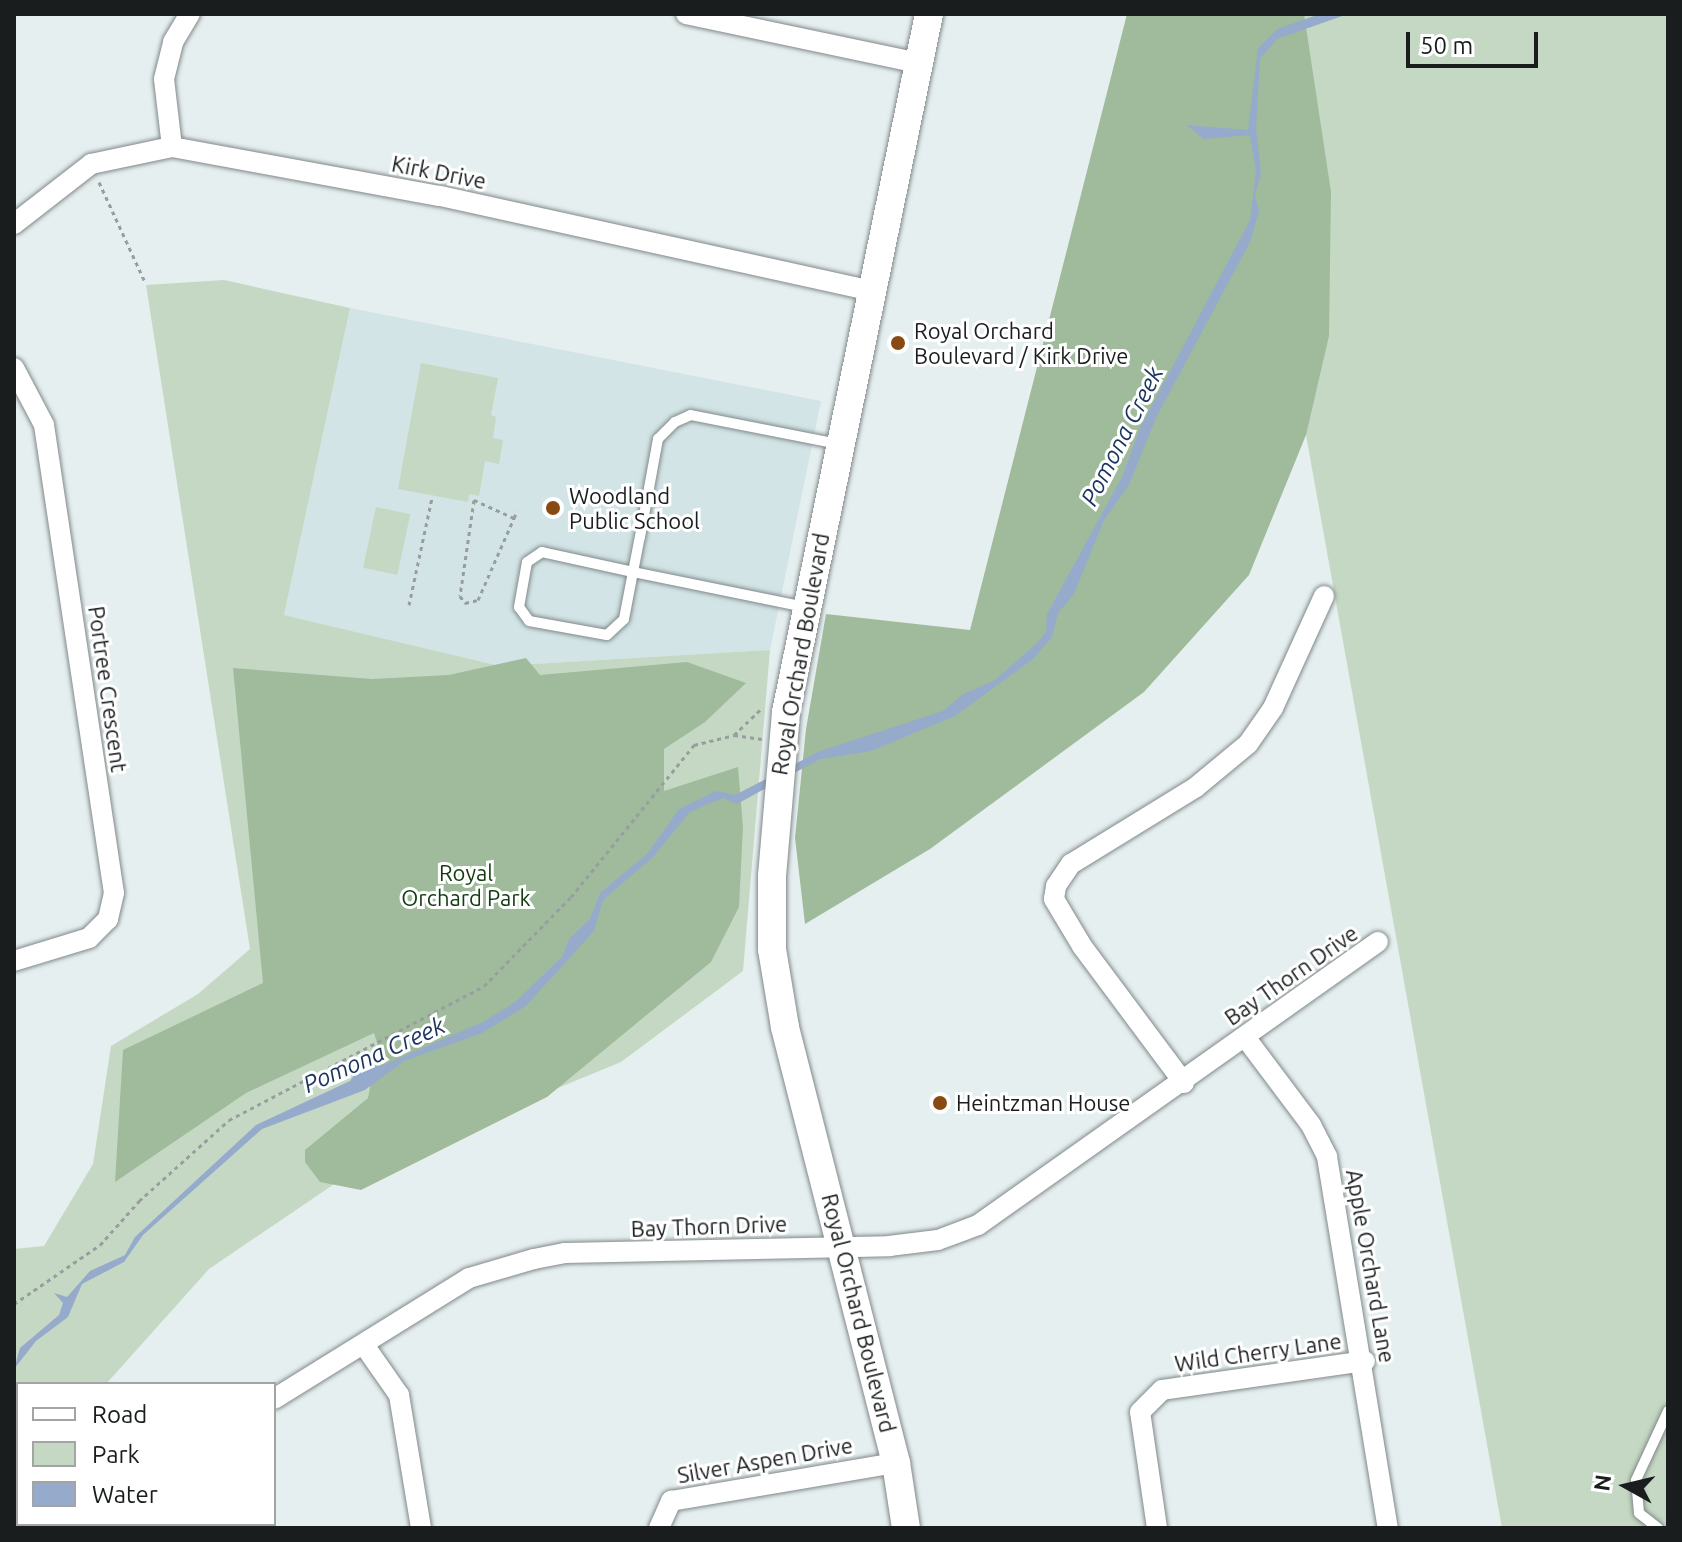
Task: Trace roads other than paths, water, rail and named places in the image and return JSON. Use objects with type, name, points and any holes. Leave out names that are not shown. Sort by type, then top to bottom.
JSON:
[{"type":"street","points":[[172,147],[164,79],[173,42],[190,14]]},
{"type":"street","points":[[686,14],[919,63]]},
{"type":"street","name":"Royal Orchard Boulevard","points":[[906,1528],[896,1463],[785,1027],[772,949],[780,748],[786,712],[929,14]]},
{"type":"street","name":"Kirk Drive","points":[[14,224],[91,164],[117,154],[172,147],[440,196],[872,291]]},
{"type":"street","name":"Portree Crescent","points":[[14,368],[44,425],[114,893],[108,919],[89,938],[14,961]]},
{"type":"street","points":[[1184,1083],[1082,946],[1054,899],[1056,886],[1071,864],[1196,787],[1248,744],[1273,708],[1324,596]]},
{"type":"street","name":"Bay Thorn Drive","points":[[276,1398],[469,1278],[534,1259],[565,1253],[843,1246],[938,1240],[978,1225],[1184,1083],[1378,942]]},
{"type":"street","name":"Apple Orchard Lane","points":[[1245,1037],[1311,1125],[1327,1157],[1365,1361],[1388,1528]]},
{"type":"street","points":[[364,1345],[399,1395],[421,1528]]},
{"type":"street","name":"Wild Cherry Lane","points":[[1157,1528],[1140,1412],[1162,1390],[1365,1361]]},
{"type":"street","name":"Silver Aspen Drive","points":[[659,1528],[671,1501],[896,1463]]},
{"type":"lane","points":[[807,607],[633,572],[542,552],[527,562],[519,607],[529,621],[607,635],[624,619],[633,572],[658,439],[675,422],[691,415],[840,444]]},
{"type":"lane","points":[[1658,1528],[1639,1513],[1636,1480],[1645,1451],[1668,1411]]},
{"type":"water","points":[[1320,14],[1348,14],[1277,39],[1260,59],[1256,128],[1261,173],[1255,196],[1259,211],[1250,242],[1156,418],[1129,485],[1104,520],[1074,594],[1058,613],[1052,637],[1033,659],[955,716],[871,751],[820,759],[737,804],[723,798],[690,812],[653,857],[603,900],[594,931],[526,1006],[482,1033],[404,1061],[365,1090],[262,1129],[143,1235],[124,1262],[82,1284],[68,1317],[36,1341],[14,1369],[20,1348],[59,1315],[63,1303],[54,1293],[67,1297],[90,1271],[125,1255],[135,1237],[256,1125],[350,1081],[360,1067],[381,1066],[483,1022],[515,1002],[562,957],[569,939],[590,919],[600,893],[647,854],[679,809],[716,791],[735,795],[820,751],[943,711],[963,694],[995,680],[1037,643],[1046,632],[1047,614],[1122,477],[1140,428],[1250,220],[1256,171],[1250,135],[1204,139],[1186,125],[1248,130],[1258,48],[1277,29]]},
{"type":"place","name":"Royal Orchard Boulevard / Kirk Drive","points":[[898,343]]},
{"type":"place","name":"Woodland Public School","points":[[553,508]]},
{"type":"place","name":"Heintzman House","points":[[940,1103]]},
{"type":"water label","name":"Pomona Creek","points":[[1122,436]]},
{"type":"water label","name":"Pomona Creek","points":[[374,1055]]},
{"type":"park label","name":"Royal Orchard Park","points":[[466,884]]}]
